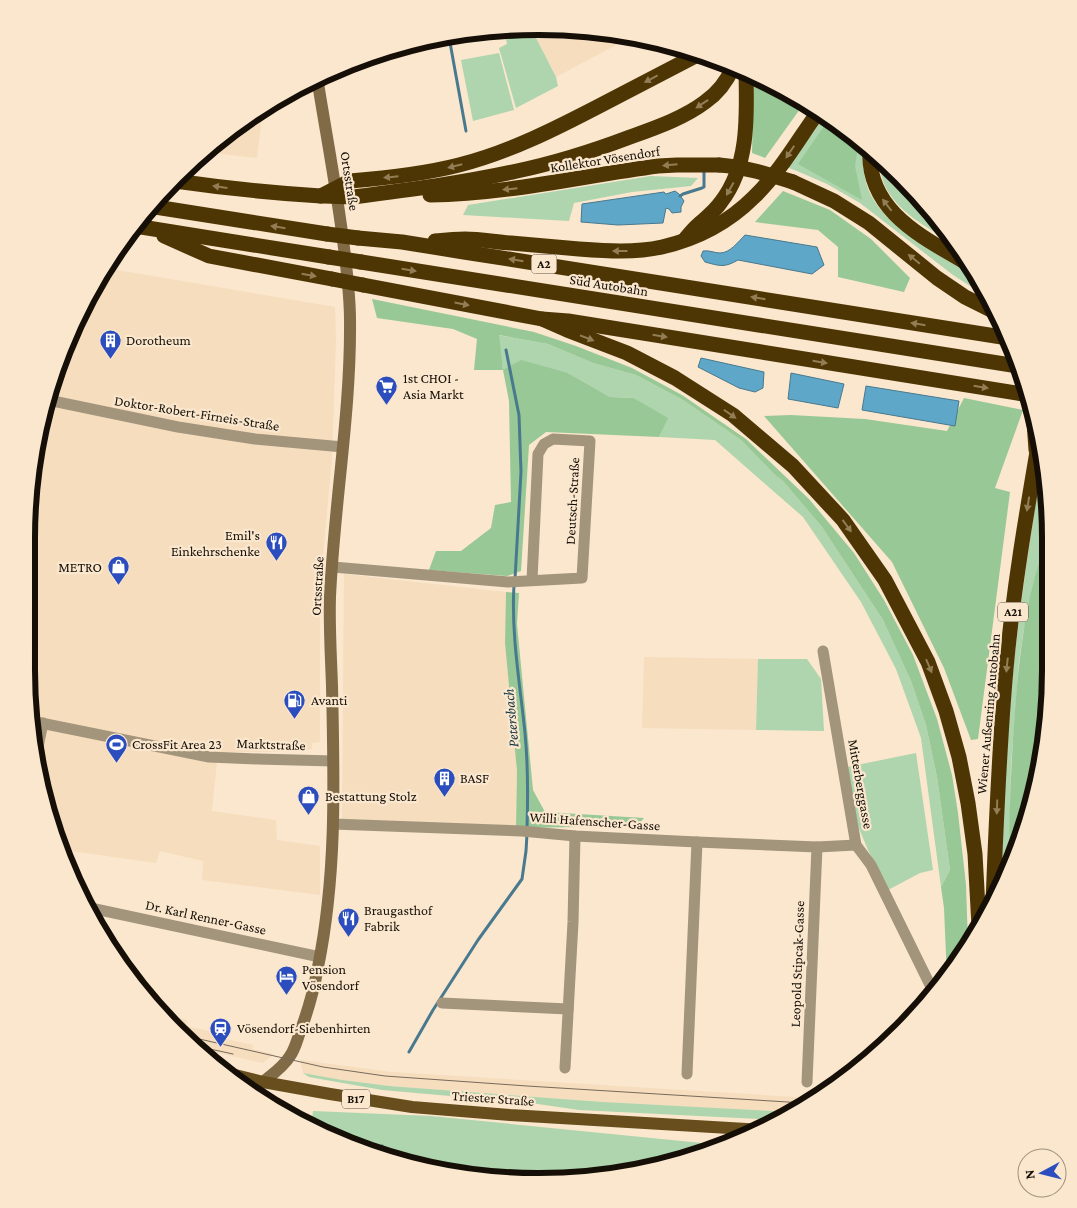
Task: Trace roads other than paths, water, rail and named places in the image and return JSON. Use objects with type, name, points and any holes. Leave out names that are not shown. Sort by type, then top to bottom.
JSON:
[{"type":"highway","points":[[321,196],[350,181],[431,172],[460,165],[515,147],[577,118],[690,59]]},
{"type":"highway","points":[[352,197],[441,185],[519,171],[604,147],[651,129],[705,103],[721,87],[731,73]]},
{"type":"highway","points":[[684,241],[728,194],[740,165],[745,129],[746,80]]},
{"type":"highway","points":[[402,242],[466,239],[620,251],[643,250],[684,241],[721,224],[738,212],[756,195],[781,165],[814,118]]},
{"type":"highway","points":[[870,160],[873,180],[879,195],[888,208],[928,240],[955,256]]},
{"type":"highway","name":"Kollektor Vösendorf","points":[[182,182],[280,194],[352,197],[437,195],[543,185],[658,166],[736,166],[793,182],[834,201],[868,223],[965,297],[985,307]]},
{"type":"highway","name":"Süd Autobahn","points":[[159,208],[327,234],[402,242],[1000,337]]},
{"type":"highway","name":"Süd Autobahn","points":[[143,227],[1011,365]]},
{"type":"highway","points":[[142,228],[209,256],[542,319],[1020,394]]},
{"type":"highway","points":[[542,319],[635,357],[675,378],[733,416],[793,466],[843,520],[885,580],[928,662],[946,711],[959,757],[968,802],[975,854],[978,915]]},
{"type":"highway","name":"Wiener Außenring Autobahn","points":[[994,884],[998,769],[1006,668],[1017,578],[1035,459]]},
{"type":"main road","name":"Ortsstraße","points":[[258,1087],[284,1065],[294,1049],[310,1002],[320,957],[329,901],[331,871],[333,761],[330,598],[350,356],[349,297],[339,203],[319,86]]},
{"type":"main road","name":"Triester Straße","points":[[244,1077],[365,1101],[431,1109],[744,1129]]},
{"type":"street","name":"Doktor-Robert-Firneis-Straße","points":[[54,401],[178,427],[256,440],[343,447]]},
{"type":"street","name":"Deutsch-Straße","points":[[333,567],[513,582],[582,578],[590,440],[552,440],[544,444],[538,454],[532,580]]},
{"type":"street","name":"Mitterberggasse","points":[[823,652],[856,845],[871,865],[930,985]]},
{"type":"street","name":"Marktstraße","points":[[38,722],[209,757],[333,761]]},
{"type":"street","name":"Willi Hafenscher-Gasse","points":[[333,824],[817,847],[856,845]]},
{"type":"street","points":[[566,1068],[573,922],[574,836]]},
{"type":"street","points":[[687,1074],[697,842]]},
{"type":"street","name":"Leopold Stipcak-Gasse","points":[[807,1082],[817,847]]},
{"type":"street","name":"Dr. Karl Renner-Gasse","points":[[96,909],[320,957]]},
{"type":"street","points":[[442,1003],[568,1009]]},
{"type":"water","points":[[675,191],[684,201],[681,212],[672,213],[666,208],[663,223],[618,225],[581,222],[582,204],[664,192],[666,194]]},
{"type":"water","points":[[745,235],[817,247],[824,265],[812,274],[738,260],[725,265],[718,265],[705,262],[701,256],[703,251],[724,253],[734,247]]},
{"type":"water","points":[[701,358],[764,372],[763,388],[755,392],[739,388],[698,367]]},
{"type":"water","points":[[791,373],[844,384],[838,408],[788,399]]},
{"type":"water","points":[[866,386],[959,401],[955,426],[862,410]]},
{"type":"waterway","name":"Petersbach","points":[[450,43],[466,131]]},
{"type":"waterway","points":[[680,196],[704,187],[704,172]]},
{"type":"waterway","name":"Petersbach","points":[[506,350],[519,415],[521,472],[515,579]]},
{"type":"waterway","name":"Petersbach","points":[[514,585],[515,640],[527,757],[527,828]]},
{"type":"waterway","name":"Petersbach","points":[[409,1052],[433,1010],[478,940],[522,879],[527,834]]},
{"type":"tram line","points":[[196,1038],[323,1067],[385,1076],[795,1102]]},
{"type":"tram line","points":[[208,1049],[233,1054]]},
{"type":"place","name":"Dorotheum","points":[[110,359]]},
{"type":"place","name":"1st CHOI - Asia Markt","points":[[387,405]]},
{"type":"place","name":"Emil's Einkehrschenke","points":[[276,562]]},
{"type":"place","name":"METRO","points":[[118,586]]},
{"type":"place","name":"Avanti","points":[[295,719]]},
{"type":"place","name":"CrossFit Area 23","points":[[116,763]]},
{"type":"place","name":"BASF","points":[[444,797]]},
{"type":"place","name":"Bestattung Stolz","points":[[309,815]]},
{"type":"place","name":"Braugasthof Fabrik","points":[[348,937]]},
{"type":"place","name":"Pension Vösendorf","points":[[286,996]]},
{"type":"place","name":"Vösendorf-Siebenhirten","points":[[221,1047]]}]
